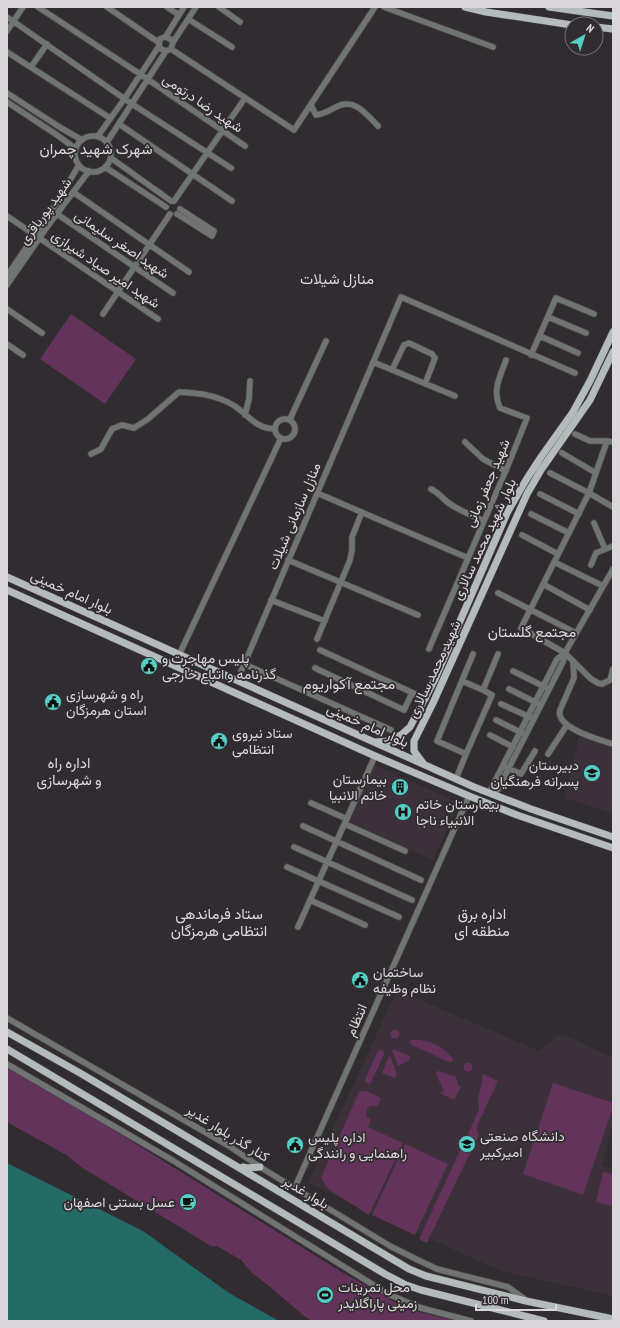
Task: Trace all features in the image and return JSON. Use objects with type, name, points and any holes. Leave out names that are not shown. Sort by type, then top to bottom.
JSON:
[{"type":"main road","points":[[465,7],[486,9],[564,24]]},
{"type":"main road","points":[[549,7],[613,16]]},
{"type":"main road","name":"بلوار شهید محمد سالاری","points":[[373,742],[389,741],[401,735],[410,727],[426,699],[507,513],[541,457],[573,412],[590,381],[613,332]]},
{"type":"main road","name":"شهید محمد سالاری","points":[[424,765],[414,751],[414,741],[433,703],[527,494],[541,470],[590,400],[613,352]]},
{"type":"main road","name":"بلوار امام خمینی","points":[[7,577],[456,779],[492,794],[613,837]]},
{"type":"main road","name":"بلوار امام خمینی","points":[[7,590],[375,756],[517,815],[613,848]]},
{"type":"main road","points":[[40,605],[44,594]]},
{"type":"main road","points":[[426,699],[433,703]]},
{"type":"main road","name":"بلوار غدیر","points":[[7,1032],[80,1073],[236,1165],[390,1259],[410,1269],[426,1276],[526,1301],[613,1319]]},
{"type":"main road","points":[[7,1049],[385,1274],[406,1285],[544,1321]]},
{"type":"main road","points":[[236,1165],[247,1168],[260,1167]]},
{"type":"street","points":[[7,31],[23,7]]},
{"type":"street","name":"شهید رضا درتومی","points":[[38,7],[148,79],[245,146]]},
{"type":"street","points":[[106,7],[158,44],[161,49],[168,50],[294,130],[375,7]]},
{"type":"street","points":[[167,7],[179,15]]},
{"type":"street","points":[[98,136],[125,98],[160,39],[166,36],[184,7],[194,9],[107,142]]},
{"type":"street","points":[[219,7],[240,22]]},
{"type":"street","points":[[384,7],[493,47]]},
{"type":"street","points":[[7,17],[132,104],[231,168]]},
{"type":"street","points":[[188,19],[232,47]]},
{"type":"street","points":[[166,36],[173,42]]},
{"type":"street","points":[[31,67],[47,44]]},
{"type":"street","points":[[7,52],[110,118]]},
{"type":"street","points":[[7,93],[82,140]]},
{"type":"street","points":[[15,98],[9,104],[76,149]]},
{"type":"street","points":[[166,207],[167,204],[173,201],[192,175],[245,98]]},
{"type":"street","points":[[311,105],[316,115],[323,114],[343,103],[352,104],[365,112],[378,126]]},
{"type":"street","points":[[38,123],[43,116]]},
{"type":"street","points":[[119,124],[232,201]]},
{"type":"street","points":[[98,136],[107,142],[110,147],[111,158],[105,168],[89,171],[79,165],[75,155],[76,149],[86,137],[98,136]]},
{"type":"street","points":[[111,158],[141,181],[180,205],[179,211],[174,215],[170,214]]},
{"type":"street","name":"شهید پورباقری","points":[[7,285],[79,165]]},
{"type":"street","points":[[105,168],[137,187],[166,207],[170,214]]},
{"type":"street","name":"شهید پورباقری","points":[[7,276],[10,267],[57,214],[89,171]]},
{"type":"street","points":[[137,187],[141,181]]},
{"type":"street","points":[[73,192],[189,272]]},
{"type":"street","points":[[55,205],[61,208]]},
{"type":"street","points":[[179,211],[214,231],[212,236],[179,211]]},
{"type":"street","name":"شهید اصغر سلیمانی","points":[[57,214],[173,293]]},
{"type":"street","points":[[103,314],[170,214]]},
{"type":"street","name":"شهید امیر صیاد شیرازی","points":[[7,216],[158,319]]},
{"type":"street","name":"منازل سازمانی شیلات","points":[[237,681],[401,297],[467,325],[531,355]]},
{"type":"street","points":[[574,373],[531,355],[556,298],[594,314]]},
{"type":"street","points":[[7,309],[42,333]]},
{"type":"street","points":[[548,317],[586,333]]},
{"type":"street","points":[[540,336],[578,353]]},
{"type":"street","points":[[290,419],[326,341]]},
{"type":"street","points":[[392,370],[404,346],[409,343],[432,354],[435,358],[424,384]]},
{"type":"street","points":[[7,344],[23,355]]},
{"type":"street","name":"شهید جعفر زمانی","points":[[429,649],[506,471],[527,418],[500,408],[496,399],[496,388],[506,360]]},
{"type":"street","points":[[374,362],[455,396]]},
{"type":"street","points":[[245,416],[249,399],[250,381]]},
{"type":"street","points":[[92,454],[100,449],[112,429],[122,425],[134,428],[148,419],[179,392],[204,394],[215,397],[234,406],[256,424],[267,429],[275,429]]},
{"type":"street","points":[[286,418],[290,419],[294,424],[296,430],[295,433],[287,439],[280,438],[275,429],[277,423],[286,418]]},
{"type":"street","points":[[575,434],[590,441],[610,442],[579,514],[521,628],[565,653],[598,684],[602,684],[610,680],[613,669]]},
{"type":"street","points":[[179,655],[280,438]]},
{"type":"street","points":[[465,442],[483,459],[506,471]]},
{"type":"street","points":[[562,453],[596,473]]},
{"type":"street","points":[[550,473],[613,507]]},
{"type":"street","points":[[431,489],[441,495],[446,501],[484,521]]},
{"type":"street","points":[[317,493],[468,558]]},
{"type":"street","points":[[540,494],[579,514]]},
{"type":"street","points":[[317,639],[351,555],[353,534],[362,512]]},
{"type":"street","points":[[531,514],[569,533]]},
{"type":"street","points":[[594,523],[605,549]]},
{"type":"street","points":[[522,535],[558,554]]},
{"type":"street","points":[[591,564],[596,554],[613,546]]},
{"type":"street","points":[[288,560],[418,615]]},
{"type":"street","points":[[554,562],[604,586]]},
{"type":"street","points":[[492,794],[547,687],[563,662],[565,653],[613,569]]},
{"type":"street","points":[[543,584],[590,610]]},
{"type":"street","points":[[498,593],[576,634]]},
{"type":"street","points":[[271,600],[325,621]]},
{"type":"street","points":[[320,650],[426,699]]},
{"type":"street","points":[[466,754],[437,741],[473,654]]},
{"type":"street","points":[[483,690],[498,654]]},
{"type":"street","points":[[574,661],[574,678],[559,713],[561,720],[567,725],[591,737],[613,744]]},
{"type":"street","points":[[244,664],[391,730]]},
{"type":"street","points":[[315,668],[404,710],[412,693]]},
{"type":"street","points":[[513,672],[547,687]]},
{"type":"street","points":[[456,779],[492,695],[462,681]]},
{"type":"street","points":[[509,689],[538,704]]},
{"type":"street","points":[[501,704],[531,718]]},
{"type":"street","points":[[496,720],[523,733]]},
{"type":"street","points":[[548,754],[567,725]]},
{"type":"street","points":[[506,767],[513,747],[523,733]]},
{"type":"street","points":[[490,735],[513,747]]},
{"type":"street","points":[[506,767],[521,774],[535,751]]},
{"type":"street","points":[[298,927],[375,756]]},
{"type":"street","name":"انتظام","points":[[295,1187],[469,796]]},
{"type":"street","points":[[311,803],[405,851]]},
{"type":"street","points":[[303,826],[421,880]]},
{"type":"street","points":[[294,847],[412,900]]},
{"type":"street","points":[[288,867],[318,882],[399,917]]},
{"type":"street","points":[[310,900],[365,925]]},
{"type":"street","name":"کنار گذر بلوار غدیر","points":[[7,1018],[229,1146],[260,1167],[390,1246],[437,1269],[508,1287],[526,1301]]},
{"type":"street","points":[[7,1064],[172,1160],[388,1294],[421,1308],[471,1321]]},
{"type":"shaded area","points":[[71,314],[136,359],[105,404],[40,359]]},
{"type":"shaded area","name":"دبیرستان پسرانه فرهنگیان","points":[[579,737],[613,748],[613,813],[565,798]]},
{"type":"shaded area","name":"بیمارستان خاتم الانبیاء ناجا","points":[[373,764],[459,803],[433,860],[348,821]]},
{"type":"shaded area","name":"دانشگاه صنعتی امیرکبیر","points":[[397,990],[539,1051],[558,1035],[573,1039],[613,1058],[613,1122],[602,1166],[613,1169],[613,1296],[501,1271],[308,1183]]},
{"type":"shaded area","points":[[395,1029],[400,1034],[395,1039],[390,1034]]},
{"type":"shaded area","points":[[411,1040],[423,1040],[440,1047],[453,1059],[452,1062],[412,1045],[410,1043]]},
{"type":"shaded area","points":[[392,1050],[410,1056],[410,1060],[398,1066]]},
{"type":"shaded area","points":[[378,1051],[384,1051],[384,1054],[371,1083],[368,1084],[365,1082],[365,1079]]},
{"type":"shaded area","points":[[389,1056],[397,1075],[394,1078],[382,1073]]},
{"type":"shaded area","points":[[466,1063],[470,1063],[472,1067],[470,1071],[466,1071],[464,1069],[464,1065]]},
{"type":"shaded area","points":[[7,1066],[83,1111],[340,1271],[407,1309],[456,1321],[312,1321],[252,1273],[241,1260],[217,1246],[211,1246],[81,1167],[68,1156],[7,1122]]},
{"type":"shaded area","points":[[439,1071],[456,1077],[458,1086],[461,1086],[454,1100],[440,1093],[444,1091],[436,1072]]},
{"type":"shaded area","points":[[483,1074],[498,1081],[476,1128],[479,1134],[427,1243],[419,1239],[479,1110],[478,1101]]},
{"type":"shaded area","points":[[553,1083],[613,1103],[613,1107],[583,1195],[523,1174]]},
{"type":"shaded area","points":[[366,1091],[381,1098],[378,1106],[370,1106],[367,1109],[366,1116],[371,1120],[368,1127],[403,1143],[369,1215],[328,1189],[321,1178],[359,1092]]},
{"type":"shaded area","points":[[405,1144],[448,1164],[415,1235],[372,1215]]},
{"type":"shaded area","points":[[603,1172],[613,1174],[613,1206],[596,1202]]},
{"type":"water","points":[[7,1163],[143,1231],[229,1293],[279,1321],[7,1321]]},
{"type":"place","name":"پلیس مهاجرت و گذرنامه و اتباع خارجى","points":[[149,666]]},
{"type":"place","name":"راه و شهرسازی استان هرمزگان","points":[[53,702]]},
{"type":"place","name":"ستاد نیروی انتظامی","points":[[219,741]]},
{"type":"place","name":"دبیرستان پسرانه فرهنگیان","points":[[592,773]]},
{"type":"place","name":"بیمارستان خاتم الانبیا","points":[[400,787]]},
{"type":"place","name":"بیمارستان خاتم الانبیاء ناجا","points":[[403,812]]},
{"type":"place","name":"ساختمان نظام وظیفه","points":[[360,980]]},
{"type":"place","name":"دانشگاه صنعتی امیرکبیر","points":[[467,1144]]},
{"type":"place","name":"اداره پلیس راهنمایی و رانندگی","points":[[295,1145]]},
{"type":"place","name":"عسل بستنی اصفهان","points":[[188,1202]]},
{"type":"place","name":"محل تمرینات زمینی پاراگلایدر","points":[[325,1295]]},
{"type":"district","name":"شهرک شهید چمران","points":[[96,149]]},
{"type":"district","name":"منازل شیلات","points":[[337,279]]},
{"type":"district","name":"مجتمع گلستان","points":[[532,632]]},
{"type":"district","name":"مجتمع آکواریوم","points":[[349,684]]},
{"type":"district","name":"اداره راه و شهرسازی","points":[[69,772]]},
{"type":"district","name":"ستاد فرماندهی انتظامی هرمزگان","points":[[219,922]]},
{"type":"district","name":"اداره برق منطقه ای","points":[[482,922]]}]
